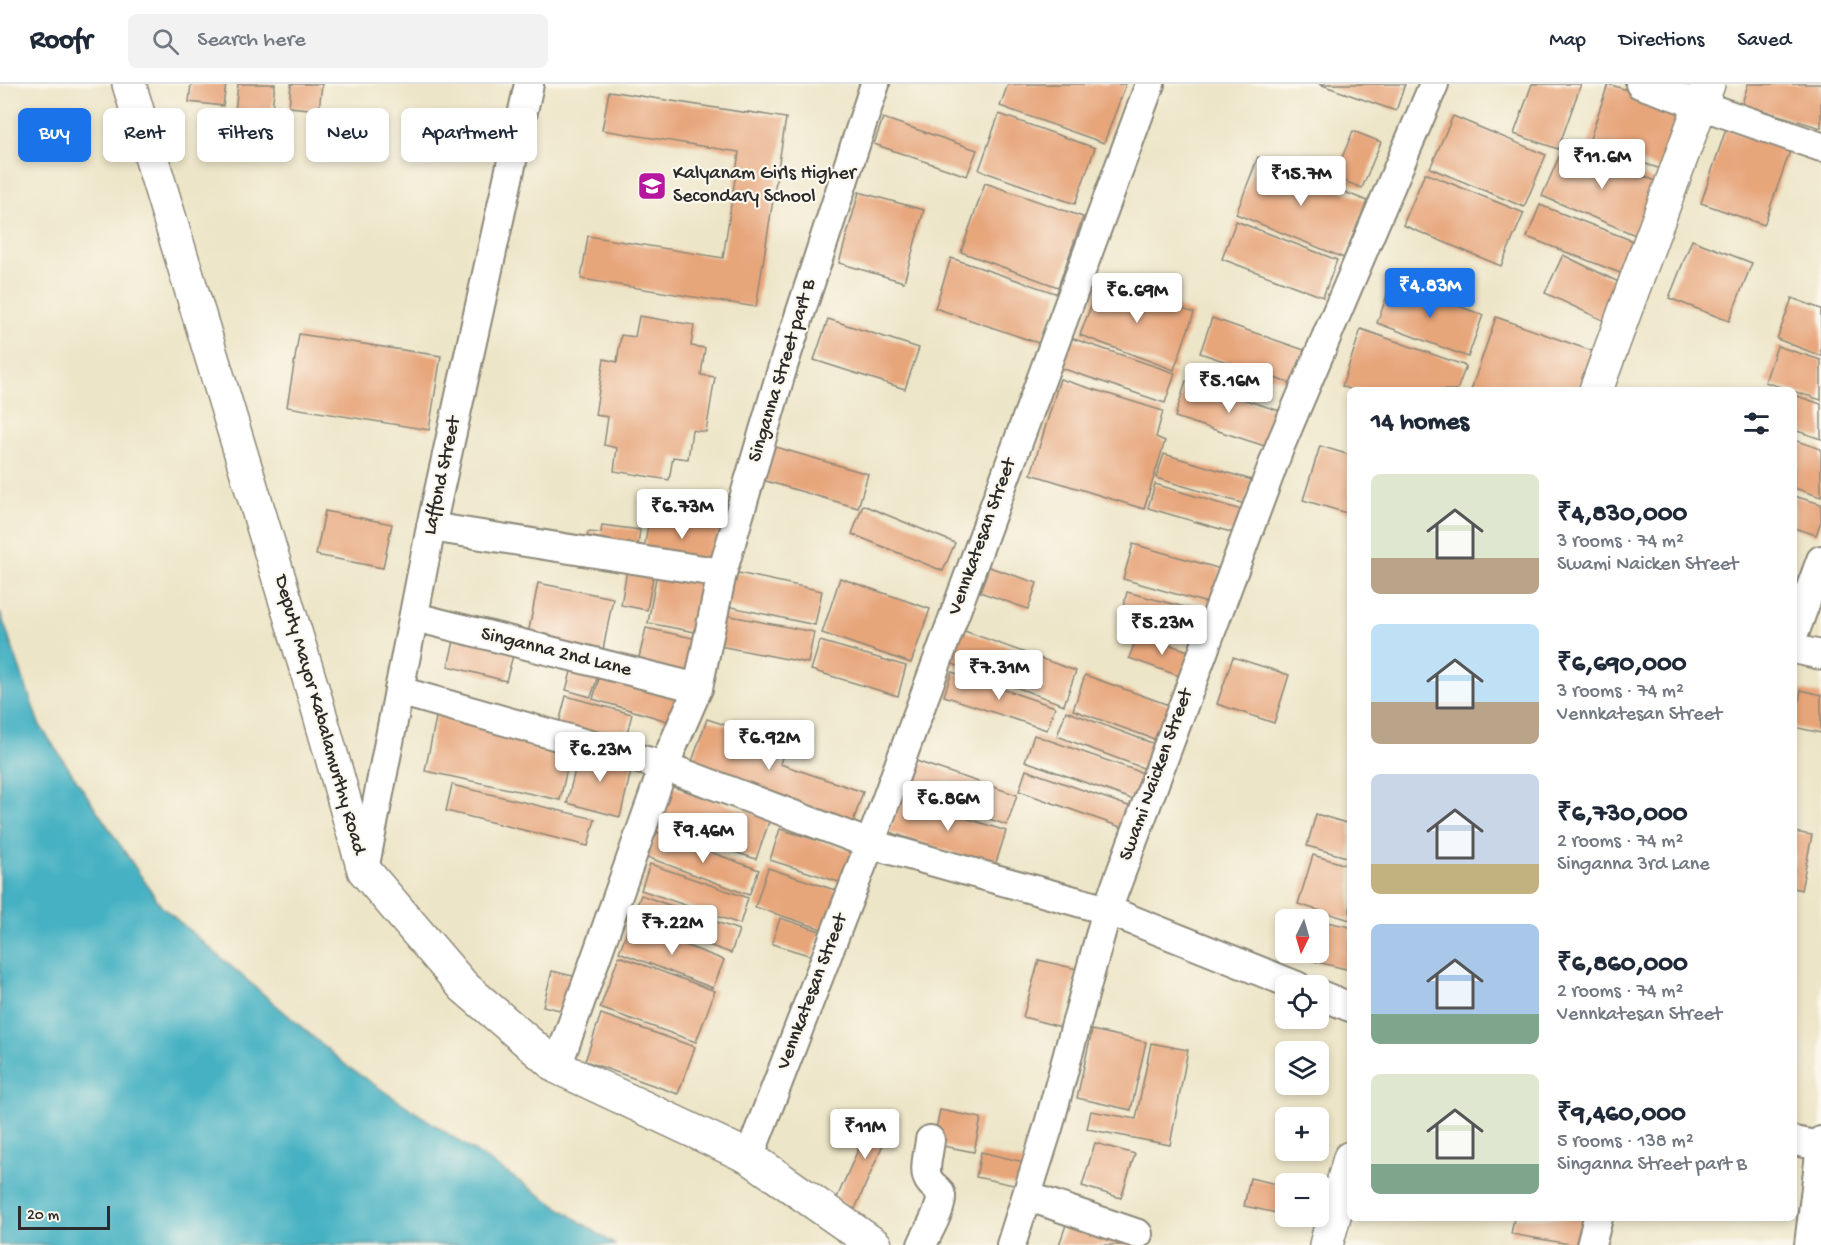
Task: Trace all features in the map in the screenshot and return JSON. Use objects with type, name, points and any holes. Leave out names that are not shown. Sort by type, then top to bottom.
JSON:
[{"type":"street","name":"Deputy Mayor Kabalamurthy Road","points":[[129,84],[316,701],[364,870],[464,987],[557,1067],[749,1157],[875,1245]]},
{"type":"street","name":"Laffond Street","points":[[364,870],[431,526],[530,84]]},
{"type":"street","name":"Singanna Street part B","points":[[557,1067],[664,766],[698,688],[722,573],[783,366],[875,84]]},
{"type":"street","name":"Vennkatesan Street","points":[[749,1157],[870,844],[1150,84]]},
{"type":"street","name":"Swami Naicken Street","points":[[1011,1245],[1048,1128],[1107,910],[1280,446],[1434,84]]},
{"type":"street","points":[[1640,84],[1704,95],[1821,147]]},
{"type":"street","points":[[1597,387],[1704,95]]},
{"type":"street","points":[[431,526],[722,573]]},
{"type":"street","points":[[1797,626],[1821,560]]},
{"type":"street","name":"Singanna 2nd Lane","points":[[415,617],[698,688]]},
{"type":"street","points":[[1797,650],[1821,655]]},
{"type":"street","points":[[399,691],[664,766],[870,844],[1107,910],[1275,977]]},
{"type":"street","points":[[1329,998],[1347,1006]]},
{"type":"street","points":[[922,1245],[940,1204],[941,1195],[926,1174],[930,1140]]},
{"type":"street","points":[[1797,1141],[1821,1143],[1809,1245]]},
{"type":"street","points":[[1326,1245],[1347,1169]]},
{"type":"street","points":[[1027,1196],[1138,1234]]},
{"type":"street","points":[[1591,1245],[1597,1221]]},
{"type":"water","points":[[0,612],[39,724],[161,906],[348,1067],[615,1245],[0,1245]]},
{"type":"building","points":[[191,84],[226,84],[223,106],[189,102]]},
{"type":"building","points":[[238,84],[275,84],[272,108],[235,108]]},
{"type":"building","points":[[291,84],[322,84],[319,108],[289,107]]},
{"type":"building","points":[[1008,84],[1126,84],[1104,143],[1000,106]]},
{"type":"building","points":[[1319,84],[1405,84],[1396,111]]},
{"type":"building","points":[[1532,84],[1581,84],[1558,149],[1514,134]]},
{"type":"building","points":[[1608,84],[1690,110],[1670,172],[1588,145]]},
{"type":"building","points":[[1748,84],[1821,84],[1821,128],[1742,104]]},
{"type":"building","points":[[609,91],[786,118],[756,307],[581,279],[588,236],[723,258],[739,152],[602,130]]},
{"type":"building","points":[[999,114],[1095,148],[1075,204],[979,170]]},
{"type":"building","points":[[1453,116],[1546,155],[1524,207],[1430,168]]},
{"type":"building","points":[[883,118],[977,150],[967,176],[874,144]]},
{"type":"building","points":[[1726,129],[1790,151],[1764,225],[1701,203]]},
{"type":"building","points":[[1353,131],[1381,142],[1362,188],[1334,177]]},
{"type":"building","points":[[1565,143],[1662,184],[1640,237],[1542,196]]},
{"type":"building","points":[[1258,157],[1367,201],[1344,258],[1236,214]]},
{"type":"building","points":[[1425,173],[1524,213],[1501,266],[1403,225]]},
{"type":"building","points":[[985,183],[1083,217],[1058,287],[961,252]]},
{"type":"building","points":[[859,192],[924,210],[904,282],[839,263]]},
{"type":"building","points":[[1540,205],[1641,244],[1628,276],[1527,237]]},
{"type":"building","points":[[1236,221],[1337,260],[1323,297],[1222,259]]},
{"type":"building","points":[[1692,240],[1752,263],[1729,321],[1669,298]]},
{"type":"building","points":[[1563,255],[1629,287],[1611,324],[1545,293]]},
{"type":"building","points":[[951,258],[1058,294],[1041,344],[935,308]]},
{"type":"building","points":[[1101,279],[1194,313],[1174,370],[1080,335]]},
{"type":"building","points":[[1392,282],[1483,315],[1468,357],[1377,323]]},
{"type":"building","points":[[1792,298],[1821,309],[1821,356],[1777,339]]},
{"type":"building","points":[[639,316],[694,325],[691,346],[705,348],[701,375],[715,377],[706,432],[692,430],[688,459],[673,457],[669,480],[614,471],[617,448],[604,445],[608,417],[595,415],[604,359],[617,362],[621,335],[635,337]]},
{"type":"building","points":[[1496,317],[1592,351],[1579,387],[1472,387]]},
{"type":"building","points":[[1212,318],[1304,350],[1292,384],[1200,353]]},
{"type":"building","points":[[828,319],[919,348],[905,389],[814,360]]},
{"type":"building","points":[[1361,329],[1466,366],[1458,387],[1347,388],[1342,386]]},
{"type":"building","points":[[299,334],[441,356],[429,430],[287,407]]},
{"type":"building","points":[[1071,338],[1175,373],[1165,403],[1061,368]]},
{"type":"building","points":[[1777,346],[1821,360],[1821,400],[1797,392],[1797,387],[1781,387],[1765,382]]},
{"type":"building","points":[[1060,379],[1163,411],[1156,437],[1165,441],[1144,509],[1031,474]]},
{"type":"building","points":[[1186,381],[1283,412],[1271,448],[1175,417]]},
{"type":"building","points":[[1797,396],[1821,404],[1821,439],[1797,431]]},
{"type":"building","points":[[1797,441],[1821,449],[1821,497],[1797,489]]},
{"type":"building","points":[[769,445],[868,474],[858,508],[759,479]]},
{"type":"building","points":[[1320,446],[1347,454],[1347,513],[1303,500]]},
{"type":"building","points":[[1164,454],[1252,480],[1245,504],[1156,478]]},
{"type":"building","points":[[1155,484],[1248,512],[1241,535],[1148,508]]},
{"type":"building","points":[[1797,497],[1821,504],[1821,521],[1816,535],[1797,529]]},
{"type":"building","points":[[863,505],[955,543],[943,571],[852,534]]},
{"type":"building","points":[[325,511],[392,524],[383,568],[316,555]]},
{"type":"building","points":[[650,512],[720,523],[713,567],[643,556]]},
{"type":"building","points":[[602,525],[640,530],[637,552],[586,547],[588,532],[601,533]]},
{"type":"building","points":[[1133,544],[1221,569],[1211,604],[1123,579]]},
{"type":"building","points":[[628,563],[655,567],[647,610],[621,605]]},
{"type":"building","points":[[989,567],[1037,583],[1028,609],[980,592]]},
{"type":"building","points":[[729,571],[822,591],[815,625],[722,605]]},
{"type":"building","points":[[657,572],[709,582],[700,633],[648,623]]},
{"type":"building","points":[[840,578],[930,609],[911,663],[822,633]]},
{"type":"building","points":[[538,583],[613,598],[602,655],[527,640]]},
{"type":"building","points":[[1127,592],[1211,614],[1204,641],[1120,619]]},
{"type":"building","points":[[720,614],[814,632],[808,663],[714,645]]},
{"type":"building","points":[[646,628],[702,640],[692,683],[636,670]]},
{"type":"building","points":[[959,629],[1076,671],[1064,705],[947,662]]},
{"type":"building","points":[[1138,634],[1194,653],[1185,678],[1129,658]]},
{"type":"building","points":[[455,637],[514,652],[506,681],[448,666]]},
{"type":"building","points":[[820,641],[906,666],[898,696],[811,670]]},
{"type":"building","points":[[1233,657],[1289,675],[1274,723],[1217,704]]},
{"type":"building","points":[[574,661],[600,669],[591,697],[566,690]]},
{"type":"building","points":[[601,671],[679,694],[671,722],[593,699]]},
{"type":"building","points":[[952,672],[1055,707],[1047,730],[944,696]]},
{"type":"building","points":[[1085,675],[1180,709],[1168,744],[1073,710]]},
{"type":"building","points":[[1801,690],[1821,695],[1821,733],[1797,728]]},
{"type":"building","points":[[566,696],[632,714],[623,748],[557,731]]},
{"type":"building","points":[[1066,711],[1163,747],[1154,772],[1057,736]]},
{"type":"building","points":[[437,713],[573,742],[560,800],[425,771]]},
{"type":"building","points":[[707,719],[786,745],[780,764],[863,792],[853,822],[690,767]]},
{"type":"building","points":[[1034,735],[1146,774],[1137,801],[1025,761]]},
{"type":"building","points":[[580,749],[633,763],[620,817],[567,803]]},
{"type":"building","points":[[913,760],[1017,795],[1007,825],[903,790]]},
{"type":"building","points":[[1026,770],[1137,809],[1129,830],[1019,791]]},
{"type":"building","points":[[452,785],[595,819],[588,846],[446,811]]},
{"type":"building","points":[[670,786],[770,819],[756,859],[657,826]]},
{"type":"building","points":[[901,797],[1006,831],[995,866],[889,832]]},
{"type":"building","points":[[1316,814],[1347,823],[1347,857],[1307,846]]},
{"type":"building","points":[[780,829],[855,852],[845,884],[770,860]]},
{"type":"building","points":[[657,832],[759,870],[749,895],[647,857]]},
{"type":"building","points":[[1797,832],[1812,835],[1801,890],[1797,889]]},
{"type":"building","points":[[1313,855],[1347,865],[1347,919],[1329,914],[1329,909],[1314,909],[1298,904]]},
{"type":"building","points":[[650,864],[748,898],[740,924],[641,890]]},
{"type":"building","points":[[768,868],[844,893],[831,932],[755,907]]},
{"type":"building","points":[[641,895],[739,930],[731,953],[632,918]]},
{"type":"building","points":[[780,918],[820,931],[812,956],[772,944]]},
{"type":"building","points":[[1329,922],[1347,926],[1347,969],[1321,963],[1329,963]]},
{"type":"building","points":[[630,924],[724,960],[713,988],[619,952]]},
{"type":"building","points":[[619,956],[715,991],[696,1042],[600,1008]]},
{"type":"building","points":[[1039,960],[1077,969],[1061,1027],[1023,1017]]},
{"type":"building","points":[[552,971],[577,977],[568,1012],[543,1006]]},
{"type":"building","points":[[601,1014],[695,1047],[678,1094],[585,1061]]},
{"type":"building","points":[[1092,1030],[1146,1042],[1131,1110],[1077,1098]]},
{"type":"building","points":[[1151,1043],[1188,1050],[1170,1145],[1087,1129],[1091,1111],[1136,1119]]},
{"type":"building","points":[[940,1110],[981,1118],[974,1152],[933,1144]]},
{"type":"building","points":[[875,1111],[894,1119],[855,1209],[836,1200]]},
{"type":"building","points":[[1095,1143],[1135,1154],[1121,1198],[1082,1186]]},
{"type":"building","points":[[981,1152],[1033,1164],[1027,1188],[976,1177]]},
{"type":"building","points":[[1250,1178],[1275,1184],[1275,1213],[1244,1206]]},
{"type":"building","points":[[1513,1221],[1587,1221],[1583,1245],[1511,1234]]},
{"type":"building","points":[[1067,1222],[1131,1245],[1059,1245]]},
{"type":"place","name":"Kalyanam Girls Higher Secondary School","points":[[652,186]]}]
